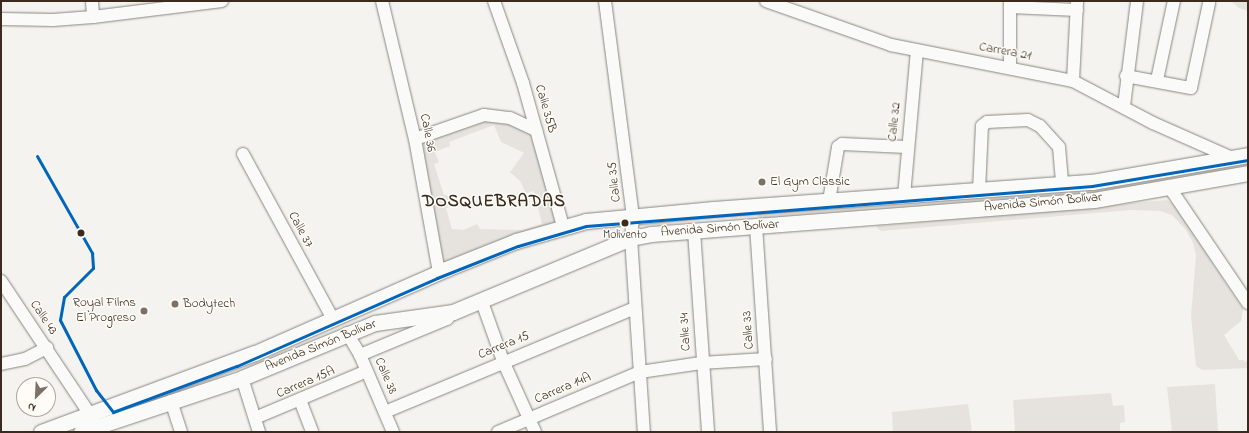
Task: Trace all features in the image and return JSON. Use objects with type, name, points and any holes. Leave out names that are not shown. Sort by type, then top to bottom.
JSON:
[{"type":"main road","name":"Avenida Simón Bolívar","points":[[81,432],[96,425],[163,386],[255,353],[439,272],[516,241],[563,226],[633,216],[1092,182],[1248,155]]},
{"type":"main road","name":"Avenida Simón Bolívar","points":[[41,432],[96,425],[242,378],[348,333],[386,320],[453,312],[482,302],[631,238],[694,231],[1094,200],[1170,188],[1248,173]]},
{"type":"main road","points":[[61,432],[96,425]]},
{"type":"street","points":[[92,1],[93,17]]},
{"type":"street","points":[[1,19],[53,20],[93,17],[222,1]]},
{"type":"street","name":"Calle 36","points":[[382,1],[415,139],[439,272]]},
{"type":"street","name":"Calle 35B","points":[[494,1],[536,130],[563,226]]},
{"type":"street","name":"Calle 35","points":[[605,1],[633,216],[631,238],[644,432]]},
{"type":"street","name":"Carrera 21","points":[[766,1],[917,51],[1073,81],[1230,157]]},
{"type":"street","points":[[1124,106],[1126,76],[1138,1]]},
{"type":"street","points":[[1157,80],[1174,1]]},
{"type":"street","points":[[1126,76],[1157,80],[1191,88],[1209,3]]},
{"type":"street","points":[[1010,68],[1010,4],[1077,5],[1073,81]]},
{"type":"street","name":"Calle 32","points":[[904,196],[906,147],[917,51]]},
{"type":"street","points":[[415,139],[484,115],[510,118],[536,130]]},
{"type":"street","points":[[979,191],[982,126],[987,122],[1028,120],[1035,123],[1059,147],[1062,185]]},
{"type":"street","points":[[829,201],[838,147],[842,144],[906,147]]},
{"type":"street","name":"Calle 37","points":[[244,154],[333,318]]},
{"type":"street","points":[[1170,188],[1248,303]]},
{"type":"street","name":"Calle 33","points":[[756,226],[770,432]]},
{"type":"street","name":"Calle 34","points":[[694,231],[701,363],[708,432]]},
{"type":"street","name":"Calle 43","points":[[1,281],[47,348],[96,425]]},
{"type":"street","points":[[482,302],[502,361],[535,432]]},
{"type":"street","name":"Carrera 15","points":[[385,412],[502,361],[635,308]]},
{"type":"street","points":[[360,355],[447,319],[453,312]]},
{"type":"street","name":"Calle 38","points":[[348,333],[360,355],[393,432]]},
{"type":"street","points":[[1,364],[25,359],[47,348]]},
{"type":"street","name":"Carrera 14A","points":[[498,432],[640,372],[701,363],[766,360]]},
{"type":"street","name":"Carrera 15A","points":[[255,418],[367,371]]},
{"type":"street","points":[[242,378],[259,432]]},
{"type":"street","points":[[300,400],[312,432]]},
{"type":"street","points":[[171,401],[181,432]]},
{"type":"shaded area","points":[[1231,1],[1248,1],[1248,11],[1239,8]]},
{"type":"shaded area","points":[[484,115],[536,130],[563,226],[439,272],[415,139]],"holes":[[[494,125],[501,142],[524,153],[510,172],[520,181],[526,193],[534,191],[542,224],[523,230],[480,229],[477,224],[463,230],[452,229],[446,208],[451,206],[447,195],[444,195],[434,164],[439,162],[435,152],[450,146],[449,142]]]},
{"type":"shaded area","points":[[1248,160],[1248,168],[1094,195],[759,220],[758,212]]},
{"type":"shaded area","points":[[1167,200],[1175,206],[1243,309],[1241,321],[1224,335],[1239,360],[1244,360],[1245,362],[1248,360],[1248,368],[1202,370],[1196,366],[1191,316],[1196,255],[1193,243],[1186,230],[1172,215],[1160,211],[1131,210],[881,231],[877,228],[877,226]]},
{"type":"shaded area","points":[[1215,384],[1218,432],[1172,432],[1167,387]]},
{"type":"shaded area","points":[[1111,393],[1113,406],[1124,405],[1125,422],[1120,423],[1120,432],[1015,432],[1013,400]]},
{"type":"shaded area","points":[[968,404],[972,432],[893,432],[892,412]]},
{"type":"transit line","points":[[37,156],[92,253],[93,268],[64,297],[60,320],[96,390],[113,412],[237,366],[437,278],[518,246],[586,226],[1092,186],[1248,160]]},
{"type":"place","name":"El Gym Classic","points":[[762,182]]},
{"type":"place","name":"Molivento","points":[[625,223]]},
{"type":"place","name":"Bodytech","points":[[175,304]]},
{"type":"place","name":"Royal Films El Progreso","points":[[144,311]]},
{"type":"district","name":"DOSQUEBRADAS","points":[[494,202]]}]
